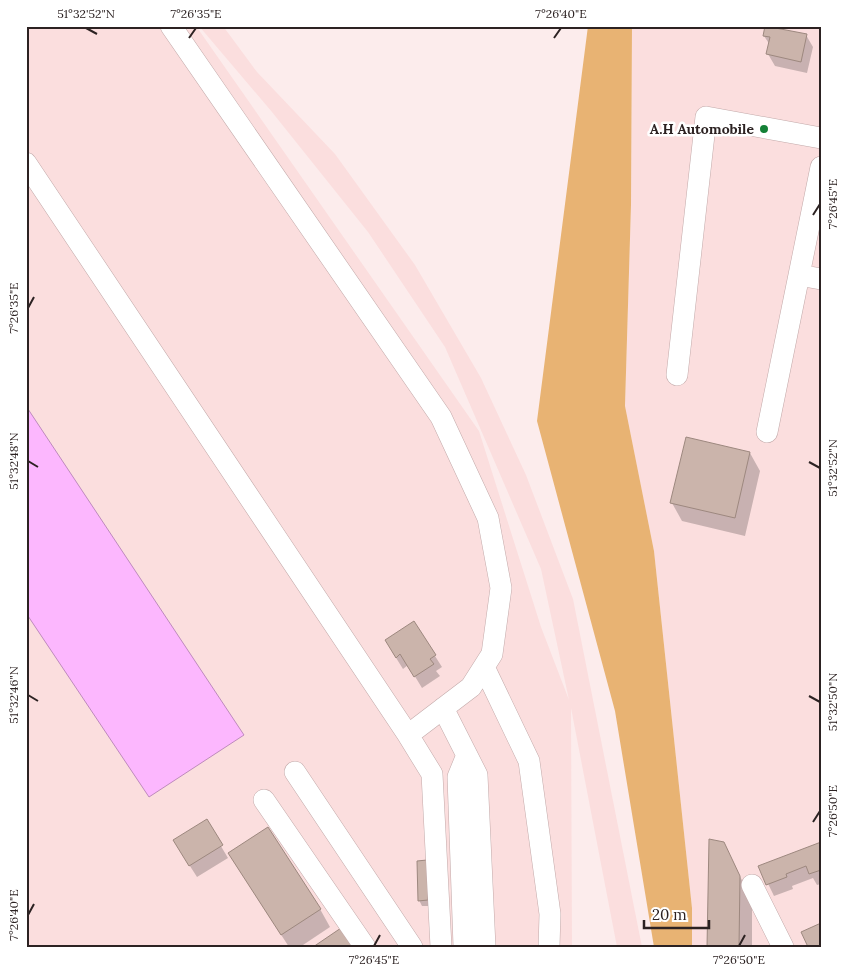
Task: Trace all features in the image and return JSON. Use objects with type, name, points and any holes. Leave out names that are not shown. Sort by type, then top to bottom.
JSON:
[{"type":"lane","points":[[171,26],[441,417],[488,518],[501,588],[492,654],[471,687],[408,735]]},
{"type":"lane","points":[[677,376],[706,117],[821,138]]},
{"type":"lane","points":[[26,163],[408,735],[432,774],[441,947]]},
{"type":"lane","points":[[767,432],[821,167]]},
{"type":"lane","points":[[799,275],[821,279]]},
{"type":"lane","points":[[484,667],[529,761],[550,914],[549,947]]},
{"type":"lane","points":[[443,708],[477,775],[485,947]]},
{"type":"lane","points":[[464,947],[458,777],[466,755]]},
{"type":"lane","points":[[295,772],[412,947]]},
{"type":"lane","points":[[264,800],[364,947]]},
{"type":"lane","points":[[752,885],[784,947]]},
{"type":"shaded area","points":[[26,26],[196,26],[479,431],[541,627],[569,700],[541,569],[445,347],[368,232],[272,112],[199,26],[223,26],[257,72],[335,154],[415,265],[481,378],[526,475],[573,599],[642,947],[617,947],[571,708],[572,947],[26,947]]},
{"type":"shaded area","points":[[588,26],[632,26],[631,205],[625,406],[654,551],[692,908],[692,947],[654,947],[615,711],[537,421]]},
{"type":"shaded area","points":[[632,26],[821,26],[821,947],[692,947],[692,908],[654,551],[625,406],[631,205]]},
{"type":"shaded area","points":[[26,406],[244,735],[149,797],[26,613]]},
{"type":"building","points":[[765,26],[807,34],[801,62],[766,54],[770,37],[763,36]]},
{"type":"building","points":[[686,437],[750,452],[735,518],[670,503]]},
{"type":"building","points":[[414,621],[436,655],[430,659],[434,664],[414,677],[400,654],[396,658],[385,640]]},
{"type":"building","points":[[207,819],[223,845],[189,866],[173,840]]},
{"type":"building","points":[[268,827],[321,909],[281,935],[228,853]]},
{"type":"building","points":[[709,839],[724,842],[740,876],[739,947],[707,947]]},
{"type":"building","points":[[821,842],[821,870],[809,874],[806,866],[786,874],[787,877],[766,885],[758,866]]},
{"type":"building","points":[[427,860],[428,900],[418,901],[417,861]]},
{"type":"building","points":[[821,923],[821,947],[808,947],[801,932]]},
{"type":"building","points":[[341,928],[353,947],[313,947]]},
{"type":"place","name":"A.H Automobile","points":[[764,129]]}]
